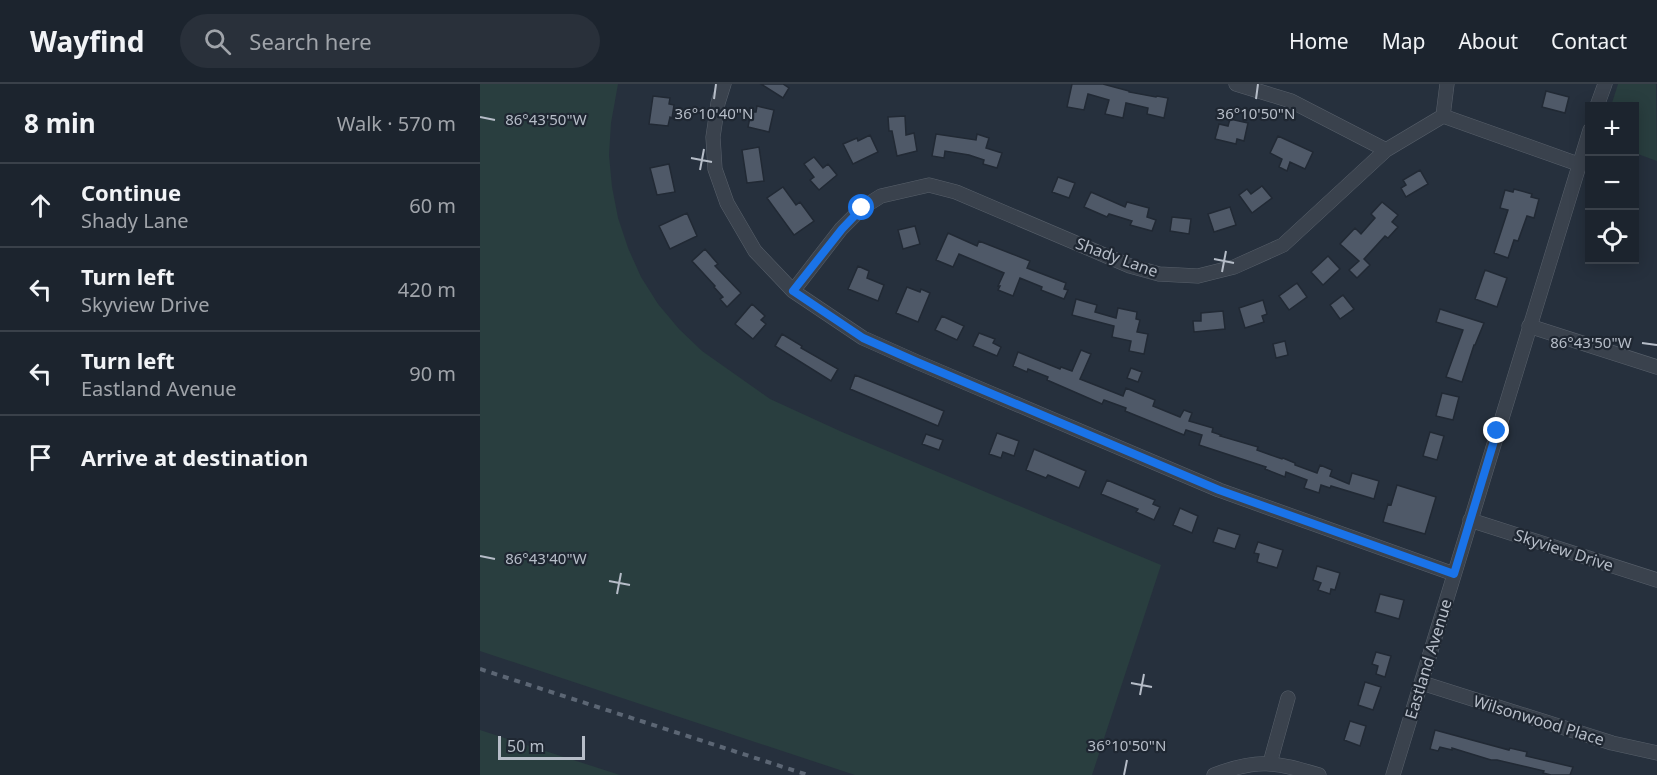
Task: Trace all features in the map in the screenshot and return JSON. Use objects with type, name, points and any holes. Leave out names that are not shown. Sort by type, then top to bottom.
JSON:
[{"type":"street","points":[[724,84],[718,103],[713,138],[716,169],[727,203],[755,251],[793,291],[863,338],[1219,490],[1454,574]]},
{"type":"street","points":[[1236,84],[1291,101],[1386,150]]},
{"type":"street","points":[[1447,84],[1443,116],[1578,164]]},
{"type":"street","points":[[1599,102],[1605,84]]},
{"type":"street","name":"Shady Lane","points":[[793,291],[842,229],[862,208],[881,196],[929,185],[956,192],[1130,266],[1159,274],[1198,276],[1234,267],[1283,245],[1386,150],[1443,116]]},
{"type":"street","name":"Eastland Avenue","points":[[1393,775],[1585,144]]},
{"type":"street","points":[[1529,326],[1657,367]]},
{"type":"street","name":"Skyview Drive","points":[[1470,520],[1657,580]]},
{"type":"street","name":"Wilsonwood Place","points":[[1422,683],[1612,742],[1657,753]]},
{"type":"street","points":[[1270,763],[1288,698]]},
{"type":"street","points":[[1214,775],[1246,765],[1270,763],[1319,775]]},
{"type":"green space","points":[[480,84],[618,84],[611,123],[609,155],[618,218],[641,277],[658,304],[702,351],[770,399],[842,432],[1161,565],[1092,775],[855,775],[480,651]]},
{"type":"green space","points":[[1618,84],[1656,84],[1657,161],[1639,154],[1639,102],[1612,102]]},
{"type":"green space","points":[[480,730],[620,775],[480,775]]},
{"type":"building","points":[[761,84],[783,84],[789,88],[783,98]]},
{"type":"building","points":[[1072,84],[1103,84],[1129,92],[1168,98],[1164,118],[1147,114],[1148,108],[1126,103],[1123,118],[1105,114],[1109,100],[1088,94],[1084,110],[1067,107]]},
{"type":"building","points":[[1546,91],[1569,97],[1565,113],[1542,107]]},
{"type":"building","points":[[653,96],[670,98],[669,104],[674,105],[668,126],[649,124]]},
{"type":"building","points":[[757,106],[774,110],[769,132],[748,127],[751,112],[756,112]]},
{"type":"building","points":[[905,116],[906,135],[914,133],[917,151],[897,156],[892,131],[889,131],[888,117]]},
{"type":"building","points":[[1230,119],[1248,123],[1244,141],[1237,139],[1236,144],[1215,139],[1219,124],[1228,126]]},
{"type":"building","points":[[936,134],[976,140],[977,134],[989,138],[986,148],[1002,153],[997,168],[983,164],[984,160],[969,155],[945,151],[944,158],[932,156]]},
{"type":"building","points":[[870,135],[878,152],[853,164],[843,144],[857,138],[858,141]]},
{"type":"building","points":[[1278,136],[1313,152],[1305,169],[1290,162],[1287,171],[1279,167],[1282,159],[1270,153]]},
{"type":"building","points":[[759,147],[764,181],[747,183],[742,150]]},
{"type":"building","points":[[814,157],[823,168],[828,164],[837,175],[819,190],[810,180],[814,177],[804,164]]},
{"type":"building","points":[[669,164],[675,192],[657,195],[650,168]]},
{"type":"building","points":[[1420,170],[1428,184],[1406,197],[1401,188],[1406,185],[1403,180]]},
{"type":"building","points":[[1058,177],[1075,183],[1069,198],[1052,192]]},
{"type":"building","points":[[1262,186],[1272,198],[1252,213],[1239,195],[1247,189],[1251,194]]},
{"type":"building","points":[[783,187],[796,205],[800,202],[814,221],[794,235],[767,198]]},
{"type":"building","points":[[1514,189],[1532,194],[1531,197],[1539,199],[1534,218],[1527,216],[1518,241],[1514,240],[1508,258],[1494,253],[1508,210],[1500,208],[1505,190],[1513,192]]},
{"type":"building","points":[[1091,192],[1125,207],[1127,202],[1149,208],[1147,217],[1156,220],[1152,231],[1130,225],[1132,221],[1109,214],[1107,217],[1084,207]]},
{"type":"building","points":[[1382,202],[1398,215],[1392,222],[1398,227],[1388,238],[1385,236],[1364,259],[1370,265],[1357,278],[1349,270],[1359,261],[1340,244],[1355,228],[1361,234],[1375,218],[1371,214]]},
{"type":"building","points":[[1230,207],[1236,225],[1214,232],[1208,214]]},
{"type":"building","points":[[687,213],[697,236],[670,249],[659,226]]},
{"type":"building","points":[[1172,217],[1191,219],[1189,234],[1170,231]]},
{"type":"building","points":[[915,226],[920,244],[903,249],[898,230]]},
{"type":"building","points":[[948,233],[977,246],[979,241],[1030,261],[1027,268],[1066,283],[1064,289],[1068,290],[1064,299],[1020,278],[1013,296],[998,290],[1004,273],[959,254],[953,267],[936,260]]},
{"type":"building","points":[[705,249],[718,264],[715,266],[741,293],[727,307],[720,299],[723,297],[715,286],[692,261]]},
{"type":"building","points":[[1328,256],[1340,269],[1323,285],[1311,272]]},
{"type":"building","points":[[858,266],[869,271],[867,278],[884,285],[878,301],[848,289]]},
{"type":"building","points":[[1485,270],[1507,278],[1497,307],[1475,299]]},
{"type":"building","points":[[1297,283],[1307,297],[1289,310],[1279,296]]},
{"type":"building","points":[[907,287],[930,293],[918,322],[896,313]]},
{"type":"building","points":[[1343,295],[1354,309],[1340,319],[1330,305]]},
{"type":"building","points":[[1076,299],[1097,305],[1095,312],[1116,318],[1118,308],[1137,312],[1136,319],[1140,320],[1137,332],[1148,334],[1144,354],[1129,351],[1131,341],[1112,337],[1114,326],[1072,315]]},
{"type":"building","points":[[1263,300],[1267,314],[1262,316],[1264,322],[1245,328],[1239,308]]},
{"type":"building","points":[[752,304],[765,316],[761,320],[766,324],[753,339],[735,324]]},
{"type":"building","points":[[1440,309],[1484,323],[1462,382],[1446,377],[1463,330],[1436,322]]},
{"type":"building","points":[[1223,311],[1225,329],[1194,332],[1193,321],[1201,321],[1201,313]]},
{"type":"building","points":[[942,316],[964,326],[957,340],[935,330]]},
{"type":"building","points":[[979,333],[995,339],[993,343],[1001,347],[997,356],[973,346]]},
{"type":"building","points":[[782,334],[802,346],[801,348],[838,369],[831,381],[775,346]]},
{"type":"building","points":[[1285,341],[1288,355],[1276,358],[1273,344]]},
{"type":"building","points":[[1081,350],[1091,354],[1080,379],[1123,396],[1126,388],[1155,400],[1153,406],[1180,417],[1184,410],[1192,413],[1189,421],[1213,428],[1212,432],[1220,436],[1258,447],[1257,450],[1283,458],[1317,473],[1320,465],[1332,470],[1330,476],[1349,484],[1352,473],[1379,481],[1374,499],[1331,486],[1330,488],[1321,485],[1319,493],[1304,488],[1307,480],[1286,472],[1285,477],[1265,469],[1266,467],[1199,445],[1202,435],[1186,430],[1184,435],[1125,411],[1126,408],[1104,400],[1102,404],[1047,380],[1048,377],[1013,366],[1018,352],[1060,369],[1061,367],[1072,371]]},
{"type":"building","points":[[1131,368],[1142,372],[1138,382],[1127,378]]},
{"type":"building","points":[[855,375],[944,411],[938,426],[850,389]]},
{"type":"building","points":[[1442,393],[1459,397],[1453,420],[1436,416]]},
{"type":"building","points":[[1430,432],[1444,436],[1437,460],[1423,456]]},
{"type":"building","points":[[997,433],[1019,441],[1014,456],[1003,452],[1001,458],[989,454]]},
{"type":"building","points":[[926,434],[943,440],[939,450],[922,444]]},
{"type":"building","points":[[1034,449],[1086,471],[1079,488],[1048,475],[1046,478],[1026,470]]},
{"type":"building","points":[[1107,480],[1155,500],[1153,504],[1160,507],[1154,520],[1136,512],[1138,509],[1101,494]]},
{"type":"building","points":[[1397,485],[1436,497],[1425,534],[1383,522]]},
{"type":"building","points":[[1180,508],[1198,516],[1192,533],[1173,525]]},
{"type":"building","points":[[1218,528],[1240,535],[1235,549],[1213,542]]},
{"type":"building","points":[[1258,542],[1283,550],[1277,568],[1257,562],[1259,554],[1254,553]]},
{"type":"building","points":[[1317,566],[1340,573],[1335,590],[1331,589],[1330,594],[1318,590],[1321,583],[1313,580]]},
{"type":"building","points":[[1380,594],[1404,600],[1399,619],[1375,612]]},
{"type":"building","points":[[1376,652],[1391,656],[1385,677],[1376,674],[1378,666],[1372,664]]},
{"type":"building","points":[[1365,682],[1381,687],[1373,710],[1358,705]]},
{"type":"building","points":[[1350,721],[1366,726],[1360,746],[1344,740]]},
{"type":"building","points":[[1435,730],[1509,750],[1510,748],[1527,752],[1526,756],[1573,767],[1570,775],[1551,775],[1543,773],[1544,771],[1491,760],[1452,748],[1452,750],[1440,747],[1438,751],[1430,749]]},
{"type":"railway","points":[[480,669],[808,775]]},
{"type":"route","points":[[862,208],[842,229],[793,291],[863,338],[1219,490],[1454,574],[1497,431]]}]
